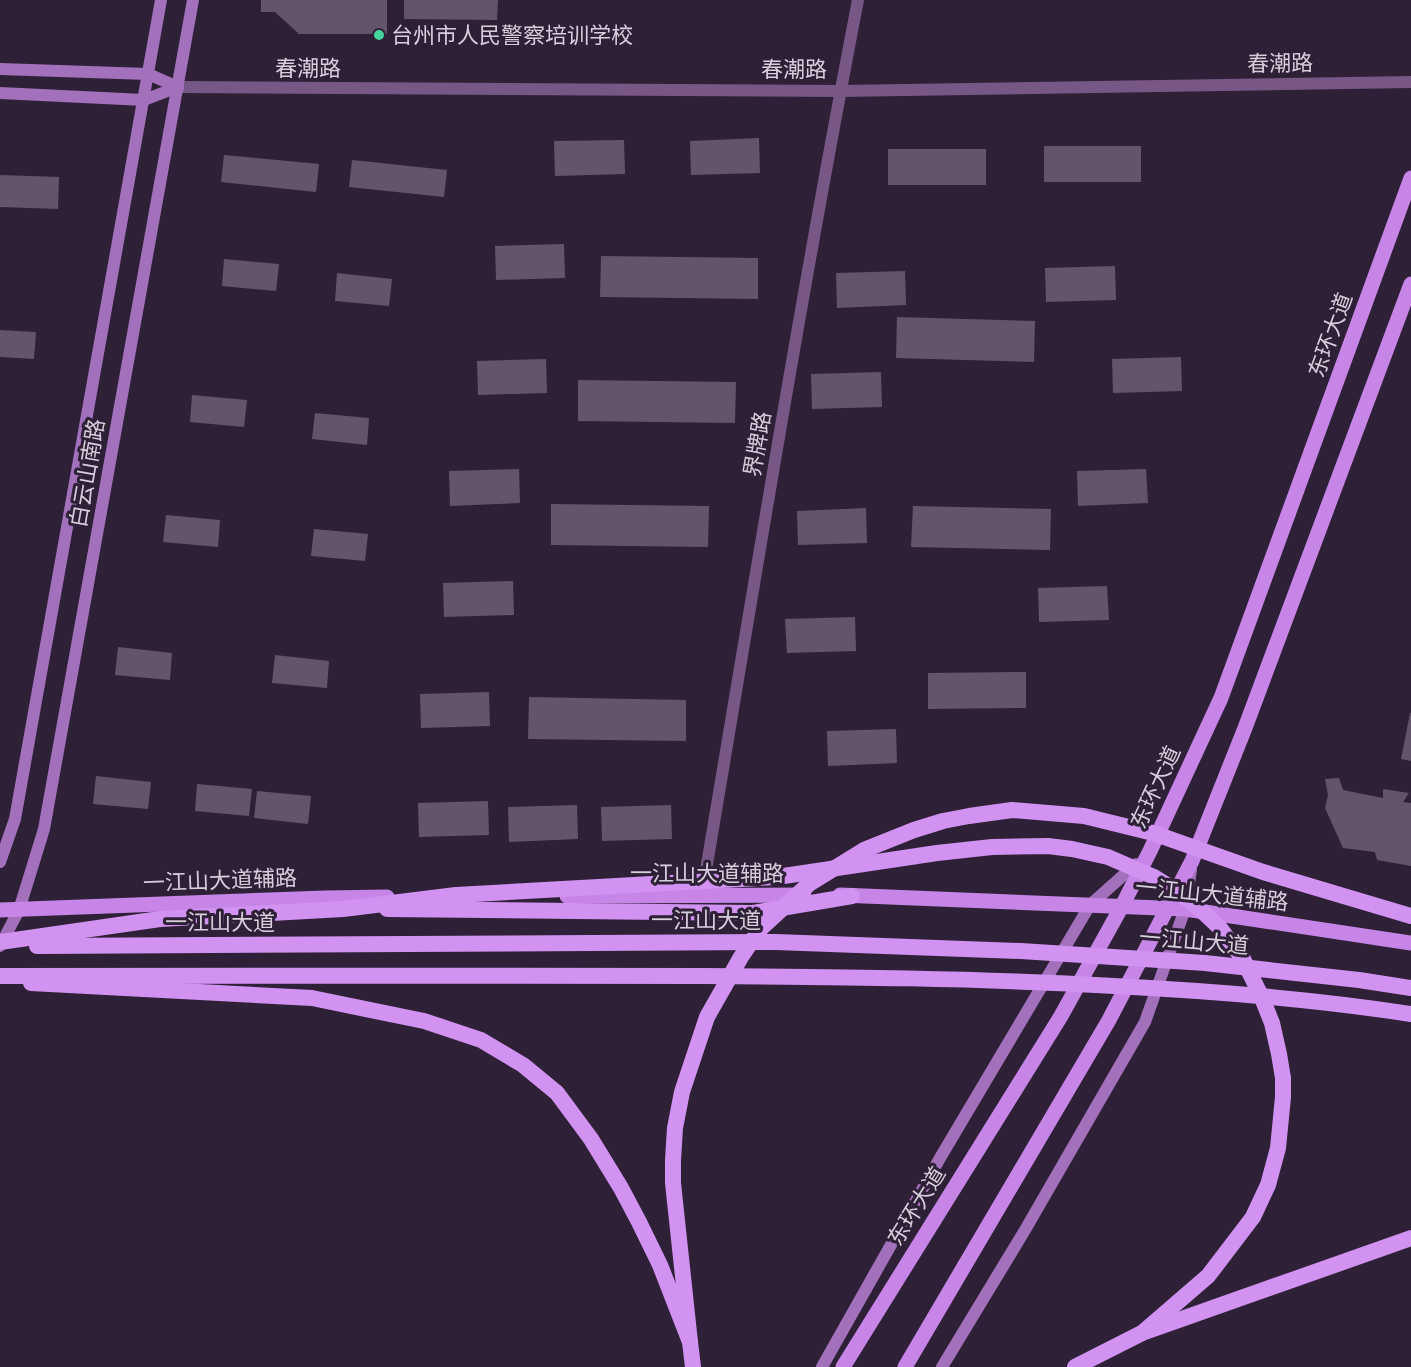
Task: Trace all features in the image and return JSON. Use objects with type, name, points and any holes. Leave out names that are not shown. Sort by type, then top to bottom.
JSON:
[{"type":"highway","points":[[693,1367],[673,1160],[675,1128],[682,1092],[707,1017],[734,967],[760,929],[809,884],[855,855],[914,830],[969,816],[1012,810],[1083,816],[1153,833],[1263,872],[1411,916]]},
{"type":"highway","points":[[343,909],[456,895],[777,877],[992,847],[1048,846],[1081,850],[1108,857],[1154,877],[1202,911],[1220,928],[1243,959],[1272,1023],[1281,1066],[1283,1098],[1278,1148],[1272,1174],[1253,1217],[1208,1276],[1142,1334]]},
{"type":"highway","points":[[0,945],[160,919],[343,909],[753,913],[852,896]]},
{"type":"highway","name":"一江山大道","points":[[0,945],[776,942],[1021,951],[1205,963],[1411,988]]},
{"type":"highway","points":[[0,976],[747,976],[1021,981],[1203,990],[1358,1006],[1411,1014]]},
{"type":"highway","points":[[0,981],[312,998],[424,1021],[481,1041],[522,1065],[557,1093],[591,1139],[639,1222],[674,1298],[690,1342]]},
{"type":"highway","points":[[1075,1367],[1142,1334],[1411,1238]]},
{"type":"main road","name":"白云山南路","points":[[0,862],[15,819],[161,0]]},
{"type":"main road","name":"白云山南路","points":[[0,945],[19,910],[44,829],[193,0]]},
{"type":"main road","name":"春潮路","points":[[0,69],[148,74],[178,87]]},
{"type":"main road","name":"春潮路","points":[[0,93],[144,100],[178,87]]},
{"type":"main road","name":"东环大道","points":[[843,1367],[1061,1016],[1150,851],[1221,698],[1411,178]]},
{"type":"main road","points":[[905,1367],[1109,1020],[1192,861],[1250,717],[1411,284]]},
{"type":"main road","points":[[822,1367],[940,1158],[1090,905],[1150,851]]},
{"type":"main road","points":[[942,1367],[1025,1230],[1145,1022],[1185,909],[1192,861]]},
{"type":"main road","name":"一江山大道辅路","points":[[0,910],[325,898],[852,896],[1185,909],[1411,943]]},
{"type":"street","name":"界牌路","points":[[702,895],[770,488],[858,0]]},
{"type":"street","name":"春潮路","points":[[178,87],[840,91],[1411,82]]},
{"type":"building","points":[[261,0],[387,0],[387,34],[299,34],[275,12],[261,12]]},
{"type":"building","points":[[404,0],[498,0],[497,20],[404,19]]},
{"type":"building","points":[[759,138],[760,173],[691,175],[690,141]]},
{"type":"building","points":[[624,140],[625,174],[555,176],[554,141]]},
{"type":"building","points":[[1044,146],[1141,146],[1141,182],[1044,182]]},
{"type":"building","points":[[888,149],[986,149],[986,185],[888,185]]},
{"type":"building","points":[[224,155],[319,164],[316,192],[221,182]]},
{"type":"building","points":[[352,160],[447,170],[444,197],[349,187]]},
{"type":"building","points":[[0,175],[59,177],[58,209],[0,207]]},
{"type":"building","points":[[564,244],[565,278],[496,280],[495,246]]},
{"type":"building","points":[[601,256],[758,258],[758,299],[600,297]]},
{"type":"building","points":[[224,259],[279,264],[276,291],[222,286]]},
{"type":"building","points":[[1115,266],[1116,300],[1046,302],[1045,268]]},
{"type":"building","points":[[905,271],[906,305],[837,308],[836,273]]},
{"type":"building","points":[[337,273],[392,279],[389,306],[335,301]]},
{"type":"building","points":[[897,317],[1035,321],[1034,362],[896,358]]},
{"type":"building","points":[[0,330],[36,332],[34,359],[0,357]]},
{"type":"building","points":[[1181,357],[1182,391],[1113,393],[1112,359]]},
{"type":"building","points":[[546,359],[547,393],[478,395],[477,361]]},
{"type":"building","points":[[881,372],[882,407],[812,409],[811,374]]},
{"type":"building","points":[[578,380],[736,382],[735,423],[578,421]]},
{"type":"building","points":[[192,395],[247,400],[244,427],[190,422]]},
{"type":"building","points":[[315,413],[369,418],[367,445],[312,439]]},
{"type":"building","points":[[519,469],[520,503],[450,506],[449,471]]},
{"type":"building","points":[[1146,469],[1148,503],[1078,506],[1077,471]]},
{"type":"building","points":[[551,504],[709,506],[708,547],[551,545]]},
{"type":"building","points":[[913,506],[1051,509],[1050,550],[911,547]]},
{"type":"building","points":[[866,508],[867,543],[798,545],[797,511]]},
{"type":"building","points":[[166,515],[220,520],[218,547],[163,542]]},
{"type":"building","points":[[314,529],[368,534],[365,561],[311,556]]},
{"type":"building","points":[[513,581],[514,615],[444,617],[443,583]]},
{"type":"building","points":[[1107,586],[1109,620],[1039,622],[1038,588]]},
{"type":"building","points":[[855,617],[856,651],[787,653],[785,619]]},
{"type":"building","points":[[118,647],[172,653],[170,680],[115,675]]},
{"type":"building","points":[[275,655],[329,661],[327,688],[272,683]]},
{"type":"building","points":[[1026,672],[1026,708],[928,709],[928,673]]},
{"type":"building","points":[[489,692],[490,726],[421,728],[420,694]]},
{"type":"building","points":[[529,697],[686,700],[686,741],[528,739]]},
{"type":"building","points":[[1411,713],[1411,761],[1401,759]]},
{"type":"building","points":[[896,729],[897,763],[828,766],[827,731]]},
{"type":"building","points":[[96,776],[151,782],[148,809],[93,804]]},
{"type":"building","points":[[1339,778],[1343,790],[1383,798],[1383,789],[1409,793],[1403,802],[1411,803],[1411,866],[1377,860],[1375,852],[1343,848],[1325,808],[1328,795],[1325,779]]},
{"type":"building","points":[[197,784],[252,789],[249,816],[195,811]]},
{"type":"building","points":[[257,791],[311,796],[308,824],[254,818]]},
{"type":"building","points":[[488,801],[489,835],[419,837],[418,803]]},
{"type":"building","points":[[577,805],[578,839],[509,842],[508,807]]},
{"type":"building","points":[[671,805],[672,839],[602,841],[601,807]]},
{"type":"place","name":"台州市人民警察培训学校","points":[[379,35]]}]
